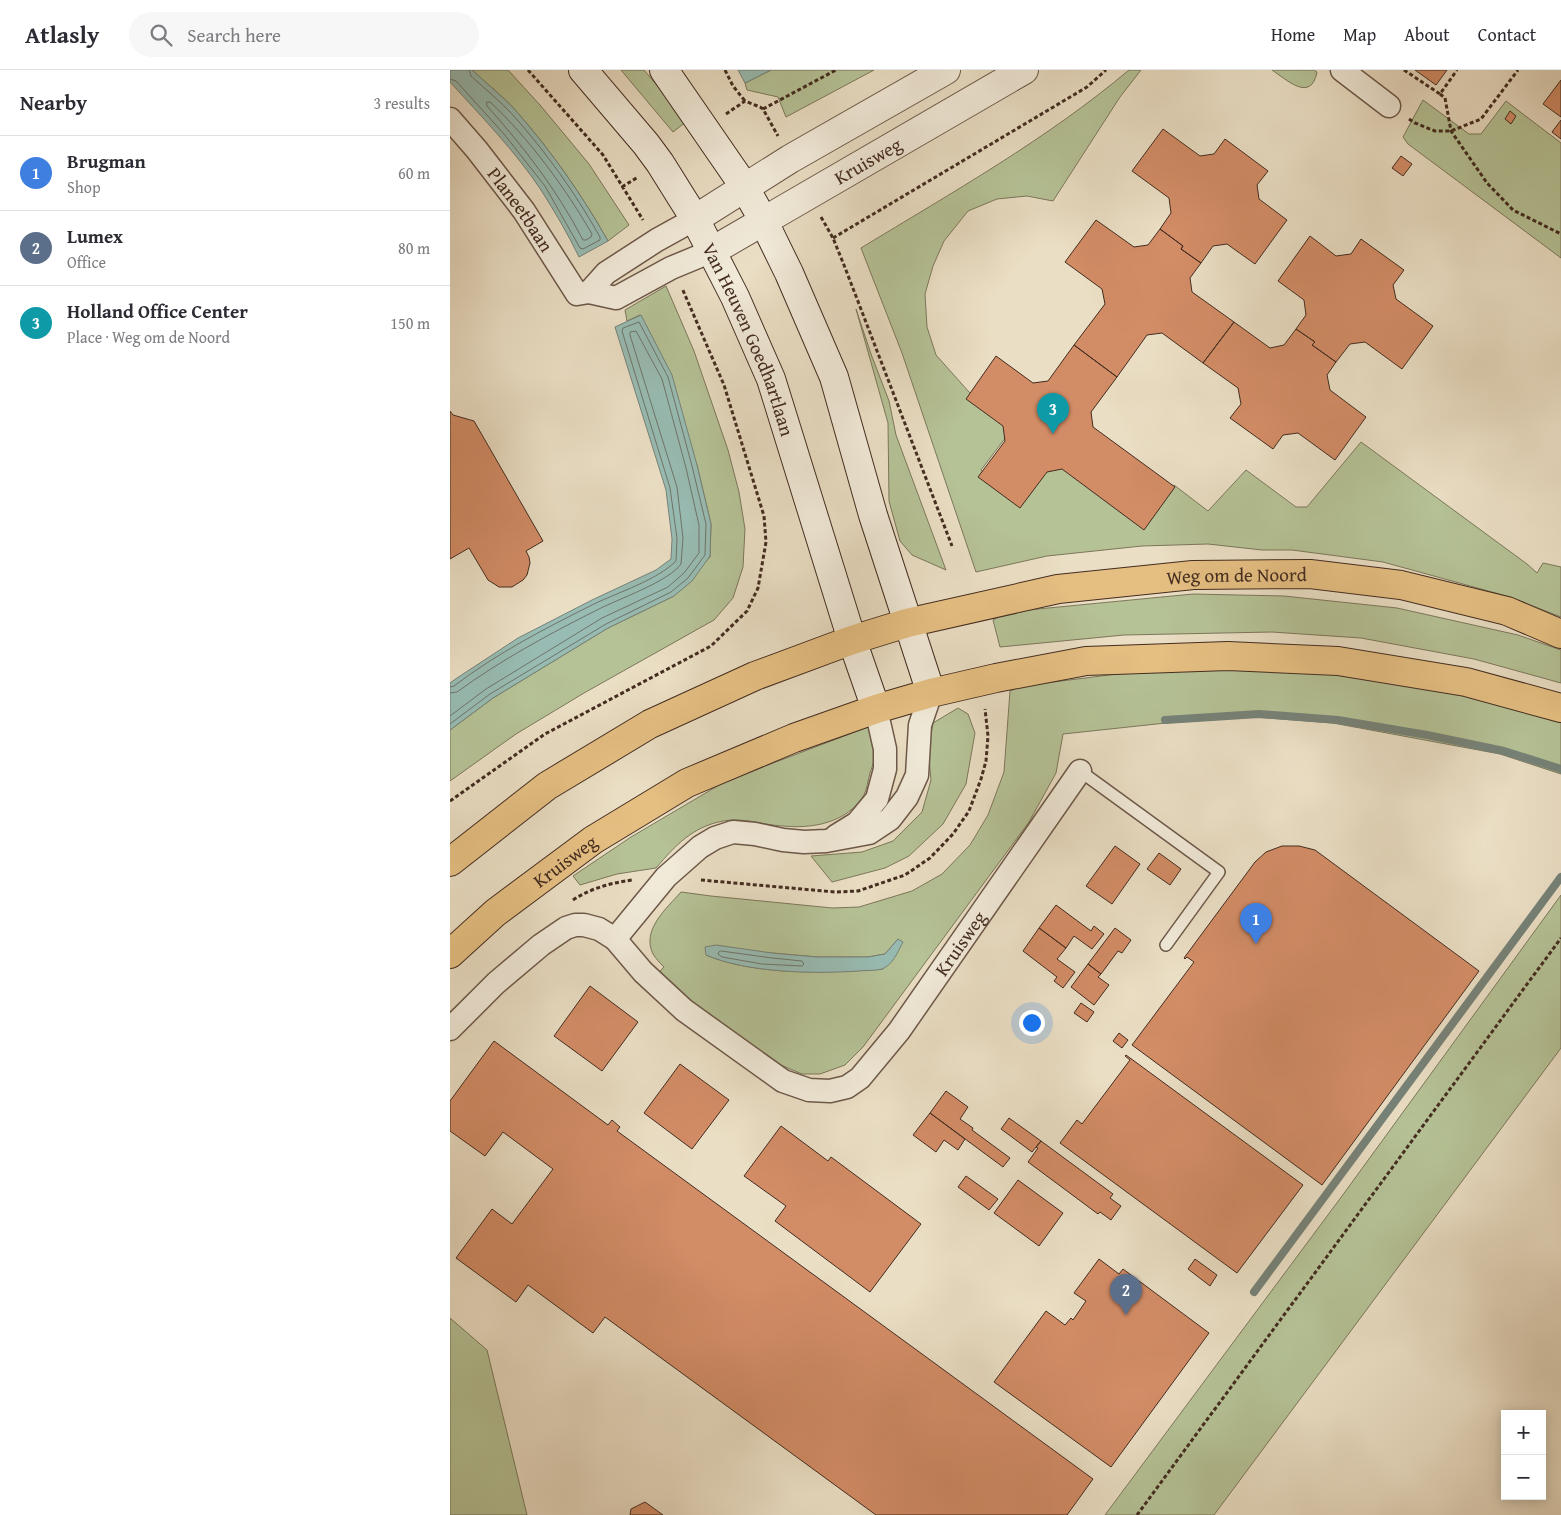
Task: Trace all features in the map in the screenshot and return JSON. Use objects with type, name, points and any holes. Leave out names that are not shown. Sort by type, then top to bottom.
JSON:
[{"type":"highway","name":"Weg om de Noord","points":[[852,640],[907,623],[1058,589],[1193,576],[1310,574],[1401,585],[1507,611],[1561,634]]},
{"type":"highway","points":[[450,862],[547,786],[650,724],[755,676],[852,640]]},
{"type":"highway","points":[[931,693],[996,678],[1086,662],[1228,656],[1338,661],[1466,682],[1561,708]]},
{"type":"highway","name":"Kruisweg","points":[[450,954],[495,913],[593,840],[687,783],[794,738],[876,709],[931,693]]},
{"type":"main road","name":"Van Heuven Goedhartlaan","points":[[583,70],[660,163],[695,219],[735,298],[771,380],[852,640],[876,709]]},
{"type":"main road","points":[[664,70],[744,186],[764,220],[834,378],[873,515],[931,693]]},
{"type":"main road","name":"Kruisweg","points":[[695,219],[744,186],[946,70]]},
{"type":"main road","name":"Kruisweg","points":[[712,251],[1024,70]]},
{"type":"street","points":[[1342,70],[1388,106]]},
{"type":"street","name":"Planeetbaan","points":[[450,120],[477,150],[524,211],[577,294],[589,292],[616,298],[671,268],[712,251]]},
{"type":"street","points":[[589,292],[606,273],[656,240],[695,219]]},
{"type":"street","points":[[614,939],[666,876],[700,847],[715,838],[733,832],[755,834],[783,840],[804,842],[826,841],[869,833],[890,820],[907,796],[917,775],[920,725],[931,693]]},
{"type":"street","points":[[826,841],[857,823],[877,800],[885,769],[885,749],[876,709]]},
{"type":"street","name":"Kruisweg","points":[[450,1029],[496,983],[541,945],[566,928],[584,925],[599,929],[614,939],[643,972],[684,1010],[783,1081],[809,1090],[830,1091],[847,1087],[860,1078],[899,1031],[1080,771]]},
{"type":"lane","name":"Kruisweg","points":[[1080,771],[1219,872],[1166,945]]},
{"type":"path","points":[[528,70],[603,154],[626,195],[656,240]]},
{"type":"path","points":[[725,70],[733,86],[745,101]]},
{"type":"path","points":[[763,110],[836,70]]},
{"type":"path","points":[[952,546],[833,238],[1087,87],[1106,70]]},
{"type":"path","points":[[1404,70],[1445,98],[1451,131],[1487,183],[1513,210],[1561,234]]},
{"type":"path","points":[[1440,94],[1457,70]]},
{"type":"path","points":[[1388,106],[1415,123],[1435,131],[1451,131],[1481,119],[1518,70]]},
{"type":"path","name":"Van Heuven Goedhartlaan","points":[[450,801],[545,734],[711,646],[747,611],[758,588],[766,542],[764,516],[724,385],[686,294],[671,268]]},
{"type":"path","points":[[1138,1515],[1561,938]]},
{"type":"green space","points":[[472,70],[508,70],[589,164],[629,225],[608,241],[588,207],[530,127],[512,106]]},
{"type":"green space","points":[[621,70],[644,70],[687,121],[673,132]]},
{"type":"green space","points":[[771,70],[874,70],[786,117],[778,97],[747,90],[745,83]]},
{"type":"green space","points":[[1129,70],[1141,70],[1120,97],[1053,201],[1027,196],[997,199],[968,211],[944,241],[933,266],[925,294],[927,327],[936,355],[969,392],[1004,419],[1006,437],[981,470],[1022,501],[1049,466],[1067,464],[1144,524],[1174,485],[1208,511],[1246,470],[1296,507],[1307,507],[1361,442],[1537,573],[1543,563],[1561,567],[1561,617],[1510,597],[1383,562],[1292,550],[1262,550],[1208,544],[1142,546],[1047,556],[976,572],[902,353],[861,248],[999,164],[1065,119]]},
{"type":"green space","points":[[1272,70],[1314,70],[1317,72],[1310,86],[1304,88],[1291,83]]},
{"type":"green space","points":[[1423,100],[1469,134],[1481,134],[1506,101],[1561,143],[1561,258],[1408,144],[1403,137]]},
{"type":"green space","points":[[666,286],[694,351],[728,450],[739,492],[745,529],[743,567],[733,598],[714,620],[584,693],[516,734],[450,781],[450,730],[493,698],[608,628],[674,596],[710,557],[711,524],[697,465],[640,315],[627,321],[625,310]]},
{"type":"green space","points":[[856,309],[889,401],[896,435],[946,570],[912,555],[900,541],[889,501],[888,423]]},
{"type":"green space","points":[[1193,594],[1284,596],[1397,608],[1518,635],[1561,650],[1561,683],[1474,659],[1361,638],[1272,632],[1124,635],[1000,647],[993,620],[1007,612]]},
{"type":"green space","points":[[1189,669],[1342,671],[1480,697],[1561,717],[1561,774],[1500,754],[1333,723],[1254,717],[1166,723],[1063,734],[1056,773],[1029,822],[863,1047],[845,1065],[820,1074],[802,1074],[776,1063],[682,995],[659,972],[664,967],[653,954],[650,936],[657,920],[681,892],[832,908],[859,907],[912,891],[942,874],[970,845],[988,815],[1004,772],[1010,691],[1022,686],[1140,671]],"holes":[[[898,939],[883,969],[816,972],[770,970],[747,967],[706,955],[772,953],[817,957],[868,957],[885,954]]]},
{"type":"green space","points":[[958,708],[968,714],[975,733],[966,784],[943,824],[909,856],[885,868],[832,882],[811,856],[862,852],[893,841],[922,812],[931,780],[928,748],[933,723]]},
{"type":"green space","points":[[873,725],[876,754],[865,793],[857,804],[839,818],[817,825],[794,827],[738,820],[723,821],[693,832],[656,868],[617,874],[580,885],[573,876],[631,837],[726,781]]},
{"type":"green space","points":[[1561,895],[1561,1048],[1214,1515],[1105,1515],[1342,1196]]},
{"type":"green space","points":[[450,1318],[487,1350],[527,1515],[450,1515]]},
{"type":"water","points":[[450,70],[472,70],[512,106],[566,174],[608,241],[579,257],[541,190],[521,162],[450,82]]},
{"type":"water","points":[[738,70],[771,70],[745,83]]},
{"type":"water","points":[[641,315],[672,375],[711,524],[710,556],[692,581],[674,596],[608,628],[493,698],[450,730],[450,683],[518,638],[656,570],[671,559],[672,539],[666,490],[615,327]]},
{"type":"water","points":[[898,939],[903,942],[895,957],[886,967],[877,970],[841,972],[781,971],[741,966],[706,955],[705,947],[716,945],[817,957],[868,957],[885,954]]},
{"type":"building","points":[[1415,70],[1447,70],[1436,85]]},
{"type":"building","points":[[1561,80],[1561,117],[1543,104]]},
{"type":"building","points":[[1510,111],[1516,116],[1511,124],[1505,119]]},
{"type":"building","points":[[1561,120],[1561,139],[1552,132]]},
{"type":"building","points":[[1163,129],[1200,156],[1214,154],[1225,139],[1268,171],[1257,185],[1259,199],[1287,220],[1255,264],[1227,244],[1213,246],[1201,263],[1181,249],[1183,246],[1160,229],[1171,213],[1169,198],[1132,171]]},
{"type":"building","points":[[1401,156],[1412,164],[1403,176],[1392,168]]},
{"type":"building","points":[[1096,220],[1134,247],[1148,245],[1160,229],[1183,246],[1181,249],[1201,263],[1190,278],[1192,292],[1234,322],[1203,363],[1162,333],[1147,335],[1117,377],[1074,345],[1105,304],[1102,289],[1065,262]]},
{"type":"building","points":[[1310,236],[1336,256],[1351,254],[1361,239],[1404,270],[1393,285],[1396,299],[1433,326],[1402,369],[1365,342],[1350,344],[1336,362],[1312,345],[1315,342],[1296,329],[1306,315],[1304,300],[1278,281]]},
{"type":"building","points":[[1234,322],[1270,348],[1284,345],[1296,329],[1315,342],[1312,345],[1336,362],[1327,375],[1330,390],[1366,417],[1335,460],[1298,433],[1283,435],[1273,449],[1230,418],[1241,404],[1238,388],[1203,363]]},
{"type":"building","points":[[1074,345],[1117,377],[1091,412],[1093,427],[1175,487],[1144,530],[1062,469],[1047,472],[1020,508],[978,477],[1005,441],[1003,426],[966,399],[996,356],[1033,383],[1048,381]]},
{"type":"building","points":[[450,411],[453,415],[474,421],[543,541],[526,551],[530,563],[527,575],[512,587],[499,587],[488,580],[469,548],[450,559]]},
{"type":"building","points":[[1115,846],[1140,864],[1112,904],[1086,886]]},
{"type":"building","points":[[1282,846],[1299,846],[1315,850],[1479,971],[1322,1185],[1132,1045],[1194,962],[1187,957],[1184,958],[1255,862],[1266,852]]},
{"type":"building","points":[[1159,853],[1181,869],[1170,885],[1147,869]]},
{"type":"building","points":[[1056,905],[1091,931],[1094,926],[1104,934],[1092,949],[1074,936],[1066,948],[1039,928]]},
{"type":"building","points":[[1039,928],[1066,948],[1057,959],[1075,972],[1063,988],[1054,981],[1057,977],[1023,951]]},
{"type":"building","points":[[1115,928],[1131,940],[1122,953],[1118,951],[1101,974],[1088,964]]},
{"type":"building","points":[[1088,964],[1101,974],[1098,977],[1109,985],[1094,1005],[1071,987]]},
{"type":"building","points":[[590,986],[638,1022],[602,1071],[554,1036]]},
{"type":"building","points":[[1081,1003],[1094,1012],[1087,1022],[1074,1013]]},
{"type":"building","points":[[1119,1033],[1128,1040],[1122,1048],[1113,1041]]},
{"type":"building","points":[[494,1041],[608,1125],[612,1120],[620,1127],[617,1131],[1093,1479],[1067,1515],[876,1515],[605,1317],[593,1333],[528,1285],[516,1302],[456,1258],[492,1209],[512,1224],[553,1169],[503,1132],[485,1156],[450,1131],[450,1101]]},
{"type":"building","points":[[1126,1055],[1303,1185],[1237,1273],[1060,1143],[1077,1120],[1082,1124],[1130,1060]]},
{"type":"building","points":[[680,1064],[729,1100],[692,1149],[644,1113]]},
{"type":"building","points":[[946,1091],[968,1107],[960,1119],[1010,1158],[1003,1167],[930,1113]]},
{"type":"building","points":[[930,1113],[965,1139],[958,1150],[944,1140],[936,1152],[913,1135]]},
{"type":"building","points":[[1009,1118],[1041,1141],[1032,1152],[1001,1129]]},
{"type":"building","points":[[781,1126],[828,1161],[831,1157],[921,1224],[870,1292],[775,1221],[786,1206],[744,1176]]},
{"type":"building","points":[[1041,1141],[1113,1194],[1110,1198],[1121,1206],[1111,1220],[1100,1212],[1098,1214],[1028,1162]]},
{"type":"building","points":[[966,1176],[998,1199],[989,1210],[958,1187]]},
{"type":"building","points":[[1018,1180],[1063,1213],[1039,1246],[994,1213]]},
{"type":"building","points":[[1099,1259],[1119,1274],[1123,1269],[1209,1333],[1111,1467],[994,1382],[1046,1311],[1065,1325],[1071,1318],[1073,1320],[1086,1301],[1074,1293]]},
{"type":"building","points":[[1195,1259],[1217,1275],[1210,1286],[1188,1269]]},
{"type":"building","points":[[645,1502],[663,1515],[630,1515],[631,1509]]},
{"type":"waterway","points":[[1165,720],[1259,714],[1338,720],[1427,735],[1504,751],[1561,769]]},
{"type":"waterway","points":[[1254,1292],[1561,877]]},
{"type":"place","name":"Holland Office Center","points":[[1053,434]]},
{"type":"place","name":"Brugman","points":[[1256,944]]},
{"type":"place","name":"Lumex","points":[[1126,1315]]}]
